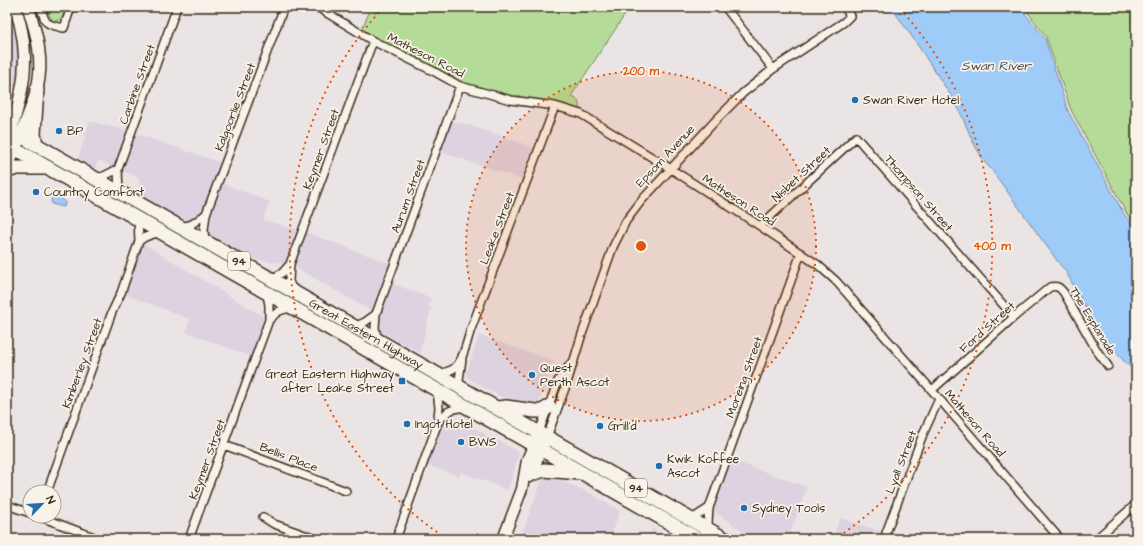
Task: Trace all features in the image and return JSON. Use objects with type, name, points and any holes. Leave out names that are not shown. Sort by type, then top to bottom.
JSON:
[{"type":"highway","points":[[36,145],[34,134],[37,89]]},
{"type":"highway","name":"Great Eastern Highway","points":[[13,131],[725,539]]},
{"type":"highway","name":"Great Eastern Highway","points":[[10,147],[466,406],[687,536],[698,539]]},
{"type":"highway","points":[[7,171],[17,168],[47,168]]},
{"type":"highway","points":[[496,408],[506,407],[542,411],[549,406]]},
{"type":"highway","points":[[532,474],[544,470],[583,474]]},
{"type":"main road","points":[[10,147],[23,88],[25,70],[23,38],[15,7]]},
{"type":"main road","points":[[13,131],[37,89],[40,70],[39,47],[28,7]]},
{"type":"street","points":[[41,7],[43,17],[46,22],[64,28],[71,7]]},
{"type":"street","name":"Carbine Street","points":[[119,192],[118,169],[177,7]]},
{"type":"street","name":"Kalgoorlie Street","points":[[205,241],[204,230],[206,214],[284,7]]},
{"type":"street","name":"Matheson Road","points":[[317,7],[373,41],[460,86],[511,100],[555,106],[581,114],[671,169],[818,265],[836,281],[1060,539]]},
{"type":"street","points":[[725,7],[773,69]]},
{"type":"street","name":"Epsom Avenue","points":[[522,489],[532,474],[538,448],[567,383],[613,247],[626,221],[642,200],[743,92],[773,69],[844,22],[850,16],[845,7]]},
{"type":"street","name":"Keymer Street","points":[[293,292],[289,281],[290,264],[373,41]]},
{"type":"street","name":"Aurum Street","points":[[378,340],[375,328],[376,314],[460,86]]},
{"type":"street","name":"Leake Street","points":[[460,387],[459,380],[462,357],[471,329],[555,106]]},
{"type":"street","name":"Nisbet Street","points":[[760,226],[856,137]]},
{"type":"street","name":"Thompson Street","points":[[856,137],[1014,317]]},
{"type":"street","points":[[7,171],[10,147]]},
{"type":"street","points":[[95,178],[104,176],[118,169]]},
{"type":"street","points":[[180,228],[192,224],[206,214]]},
{"type":"street","name":"Kimberley Street","points":[[50,484],[139,241],[138,219]]},
{"type":"street","points":[[139,241],[145,237],[160,232]]},
{"type":"street","name":"Moreing Street","points":[[710,530],[708,523],[709,508],[801,254]]},
{"type":"street","name":"Keymer Street","points":[[271,279],[282,273],[290,264]]},
{"type":"street","name":"Ford Street","points":[[932,390],[1050,287],[1059,287]]},
{"type":"street","name":"The Esplanade","points":[[1059,287],[1064,293],[1097,351],[1108,366]]},
{"type":"street","name":"Keymer Street","points":[[189,539],[269,320],[270,305],[267,293]]},
{"type":"street","points":[[269,320],[277,312],[283,309],[293,308]]},
{"type":"street","points":[[354,327],[365,322],[376,314]]},
{"type":"street","name":"Leake Street","points":[[438,374],[453,369],[457,366],[462,357]]},
{"type":"street","name":"Epsom Avenue","points":[[543,435],[549,406],[558,381],[567,367],[574,360]]},
{"type":"street","points":[[396,539],[437,424],[439,408],[437,390]]},
{"type":"street","name":"Lyall Street","points":[[886,533],[923,434],[939,399]]},
{"type":"street","points":[[437,424],[444,413],[452,409],[466,406]]},
{"type":"street","name":"Bellis Place","points":[[224,445],[346,490]]},
{"type":"street","name":"Epsom Avenue","points":[[503,539],[522,489],[527,460],[538,448]]},
{"type":"street","points":[[7,505],[22,510]]},
{"type":"street","points":[[690,518],[709,508]]},
{"type":"street","points":[[1096,539],[1135,508]]},
{"type":"street","points":[[263,517],[274,524],[316,539]]},
{"type":"street","points":[[59,524],[99,539]]},
{"type":"shaded area","points":[[7,7],[12,7],[18,30],[20,58],[19,80],[7,122]]},
{"type":"shaded area","points":[[447,120],[469,125],[538,149],[526,181],[436,150]]},
{"type":"shaded area","points":[[90,121],[131,132],[225,164],[219,182],[270,202],[263,220],[302,231],[394,265],[388,282],[431,298],[428,307],[431,308],[420,353],[382,332],[376,314],[290,264],[243,258],[139,195],[139,178],[98,160],[95,169],[78,159]]},
{"type":"shaded area","points":[[139,241],[269,320],[255,358],[186,332],[190,319],[121,293]]},
{"type":"shaded area","points":[[479,335],[554,361],[538,406],[522,404],[501,397],[467,377],[466,374]]},
{"type":"shaded area","points":[[437,416],[455,418],[516,450],[519,454],[508,490],[461,472],[459,476],[424,464]]},
{"type":"shaded area","points":[[726,458],[807,487],[788,539],[754,539],[709,508]]},
{"type":"shaded area","points":[[546,476],[555,478],[592,494],[620,511],[610,539],[520,539],[542,479]]},
{"type":"shaded area","points":[[840,518],[886,533],[884,539],[832,539]]},
{"type":"shaded area","points":[[652,529],[670,539],[648,539]]},
{"type":"green space","points":[[47,7],[66,7],[62,18],[54,22],[49,15]]},
{"type":"green space","points":[[371,7],[630,7],[571,96],[578,100],[581,114],[460,86],[360,33]]},
{"type":"green space","points":[[1024,7],[1136,7],[1136,225],[1127,214],[1071,110],[1046,37]]},
{"type":"water","name":"Swan River","points":[[891,7],[1020,7],[1045,39],[1068,111],[1124,214],[1136,230],[1136,373],[1099,333],[1065,270],[991,169],[985,163],[973,142],[957,105]]},
{"type":"water","points":[[53,196],[59,196],[62,198],[65,203],[64,207],[52,204],[51,200]]},
{"type":"place","name":"Swan River Hotel","points":[[855,100]]},
{"type":"place","name":"BP","points":[[59,131]]},
{"type":"place","name":"Country Comfort","points":[[36,192]]},
{"type":"place","name":"Quest Perth Ascot","points":[[532,375]]},
{"type":"place","name":"Great Eastern Highway after Leake Street","points":[[402,381]]},
{"type":"place","name":"Ingot Hotel","points":[[407,424]]},
{"type":"place","name":"Grill'd","points":[[600,426]]},
{"type":"place","name":"BWS","points":[[461,442]]},
{"type":"place","name":"Kwik Koffee Ascot","points":[[659,466]]},
{"type":"place","name":"Sydney Tools","points":[[744,508]]}]
